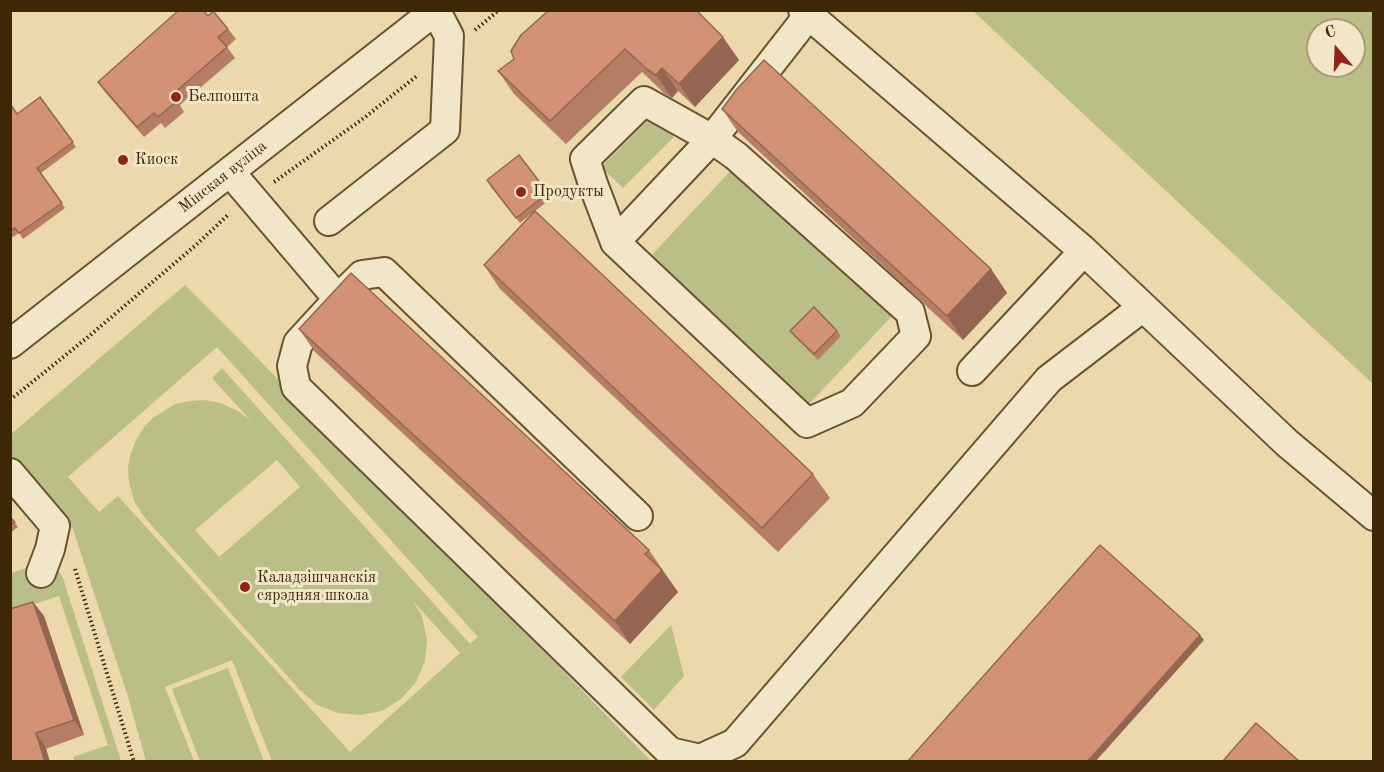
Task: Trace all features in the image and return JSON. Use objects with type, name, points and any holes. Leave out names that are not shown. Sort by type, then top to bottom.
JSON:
[{"type":"street","name":"Мінская вуліца","points":[[10,344],[436,11]]},
{"type":"street","points":[[329,221],[446,130],[449,36],[436,11]]},
{"type":"street","points":[[615,242],[712,139],[805,13],[1084,251],[1287,443],[1374,516]]},
{"type":"street","points":[[644,101],[712,139],[736,156],[910,312],[916,336],[852,404],[807,423],[615,242],[592,184],[585,159],[644,101]]},
{"type":"street","points":[[230,172],[338,299]]},
{"type":"street","points":[[972,371],[1084,251]]},
{"type":"street","points":[[638,516],[384,272],[362,275],[298,343],[292,366],[296,387],[670,752],[699,759],[735,743],[1049,380],[1143,308]]},
{"type":"street","points":[[10,473],[55,526],[41,573]]},
{"type":"path","points":[[73,562],[134,762]]},
{"type":"green space","points":[[973,11],[1373,11],[1373,384]]},
{"type":"green space","points":[[652,116],[674,137],[623,188],[601,167]]},
{"type":"green space","points":[[734,167],[892,316],[809,404],[651,256]]},
{"type":"green space","name":"Каладзішчанскія сярэдняя школа","points":[[185,285],[651,761],[272,761],[232,660],[165,687],[194,761],[146,761],[128,697],[73,529],[11,455],[10,435]],"holes":[[[217,347],[478,637],[470,644],[222,368],[212,378],[251,421],[238,411],[220,403],[204,400],[175,404],[153,418],[144,427],[131,453],[128,467],[134,501],[145,518],[300,690],[317,705],[338,713],[360,715],[382,711],[401,699],[416,682],[425,661],[427,639],[422,616],[413,601],[460,653],[350,752],[118,496],[99,512],[68,477]],[[277,460],[300,487],[219,557],[195,530]]]},
{"type":"green space","points":[[29,567],[56,567],[63,578],[121,761],[74,761],[73,757],[108,745],[59,596],[11,612],[11,573]]},
{"type":"green space","points":[[671,625],[684,676],[654,710],[621,677]]},
{"type":"green space","points":[[228,668],[264,761],[200,761],[172,689]]},
{"type":"building","points":[[179,10],[203,10],[208,16],[213,11],[228,29],[218,37],[227,47],[172,95],[177,101],[158,117],[154,113],[137,127],[98,82]]},
{"type":"building","points":[[549,10],[696,10],[723,37],[679,84],[662,68],[656,75],[648,70],[625,49],[550,121],[498,71],[514,59],[511,51],[521,35]]},
{"type":"building","points":[[764,60],[991,269],[947,316],[722,109]]},
{"type":"building","points":[[40,97],[73,142],[37,168],[62,203],[19,233],[15,228],[10,231],[10,104],[17,114]]},
{"type":"building","name":"Продукты","points":[[519,155],[548,193],[516,218],[487,180]]},
{"type":"building","points":[[535,211],[813,474],[762,528],[484,265]]},
{"type":"building","points":[[351,273],[649,550],[645,554],[662,570],[615,621],[299,329]]},
{"type":"building","points":[[814,307],[837,331],[814,354],[790,331]]},
{"type":"building","points":[[1100,545],[1200,635],[1087,762],[907,762]]},
{"type":"building","points":[[33,602],[74,720],[36,733],[45,762],[10,762],[10,609]]},
{"type":"building","points":[[1256,723],[1300,762],[1222,762]]},
{"type":"place","name":"Белпошта","points":[[176,97]]},
{"type":"place","name":"Киоск","points":[[123,160]]},
{"type":"place","name":"Продукты","points":[[521,192]]},
{"type":"place","name":"Каладзішчанскія сярэдняя школа","points":[[245,587]]}]
